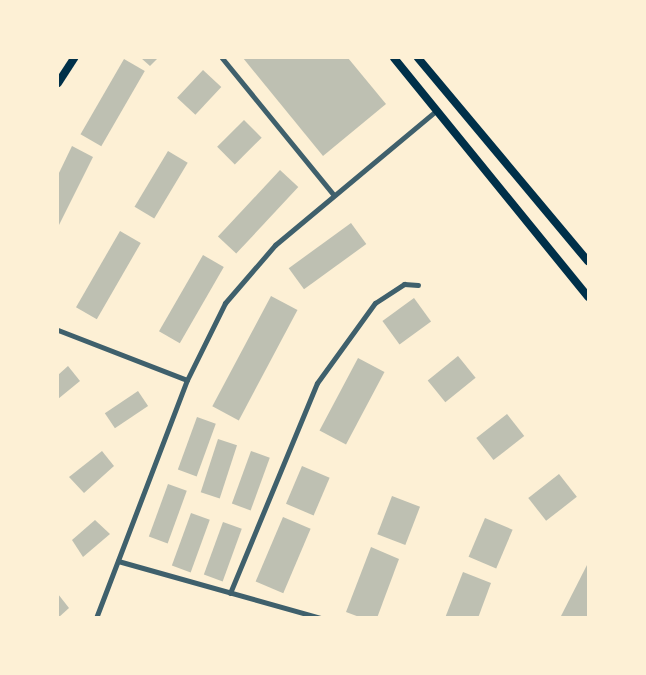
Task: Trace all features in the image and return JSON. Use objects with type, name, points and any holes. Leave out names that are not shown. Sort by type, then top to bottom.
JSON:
[{"type":"main road","points":[[58,83],[74,58]]},
{"type":"main road","points":[[394,58],[588,296]]},
{"type":"main road","points":[[418,58],[588,261]]},
{"type":"street","points":[[222,58],[333,194]]},
{"type":"street","points":[[96,618],[187,380],[225,303],[275,245],[333,194],[438,110]]},
{"type":"street","points":[[230,593],[317,383],[375,303],[404,284],[418,285]]},
{"type":"street","points":[[58,330],[187,380]]},
{"type":"street","points":[[118,561],[321,618]]},
{"type":"building","points":[[141,58],[158,58],[150,66]]},
{"type":"building","points":[[243,58],[348,58],[386,104],[323,156]]},
{"type":"building","points":[[124,59],[145,71],[101,146],[81,134]]},
{"type":"building","points":[[203,70],[221,87],[195,115],[177,98]]},
{"type":"building","points":[[244,120],[262,138],[235,165],[217,147]]},
{"type":"building","points":[[72,146],[93,157],[58,227],[58,175]]},
{"type":"building","points":[[168,151],[188,163],[154,219],[135,207]]},
{"type":"building","points":[[280,170],[298,187],[236,254],[218,237]]},
{"type":"building","points":[[351,223],[366,244],[304,289],[289,268]]},
{"type":"building","points":[[120,231],[141,243],[97,319],[76,307]]},
{"type":"building","points":[[203,255],[224,267],[180,343],[159,331]]},
{"type":"building","points":[[271,296],[297,310],[239,420],[212,406]]},
{"type":"building","points":[[414,298],[431,321],[399,344],[382,321]]},
{"type":"building","points":[[458,356],[476,378],[445,402],[428,381]]},
{"type":"building","points":[[358,358],[384,372],[346,444],[320,430]]},
{"type":"building","points":[[68,366],[80,381],[58,399],[58,375]]},
{"type":"building","points":[[138,391],[148,406],[115,428],[105,413]]},
{"type":"building","points":[[507,414],[524,436],[494,460],[476,438]]},
{"type":"building","points":[[197,417],[216,424],[197,476],[178,470]]},
{"type":"building","points":[[218,439],[237,445],[220,498],[201,492]]},
{"type":"building","points":[[102,451],[114,466],[84,493],[69,477]]},
{"type":"building","points":[[251,451],[270,458],[251,510],[232,504]]},
{"type":"building","points":[[302,466],[330,478],[314,515],[286,504]]},
{"type":"building","points":[[559,474],[577,497],[546,521],[528,498]]},
{"type":"building","points":[[168,484],[187,491],[168,543],[149,537]]},
{"type":"building","points":[[392,496],[420,507],[405,545],[377,534]]},
{"type":"building","points":[[191,513],[210,520],[191,572],[172,566]]},
{"type":"building","points":[[283,517],[311,529],[283,593],[256,581]]},
{"type":"building","points":[[485,518],[513,530],[496,568],[469,557]]},
{"type":"building","points":[[95,520],[110,534],[83,557],[72,540]]},
{"type":"building","points":[[223,522],[242,529],[223,581],[204,575]]},
{"type":"building","points":[[371,547],[399,559],[377,618],[362,618],[346,612]]},
{"type":"building","points":[[588,563],[588,618],[560,618]]},
{"type":"building","points":[[463,572],[491,583],[478,618],[445,618]]},
{"type":"building","points":[[58,594],[69,608],[58,618]]}]
